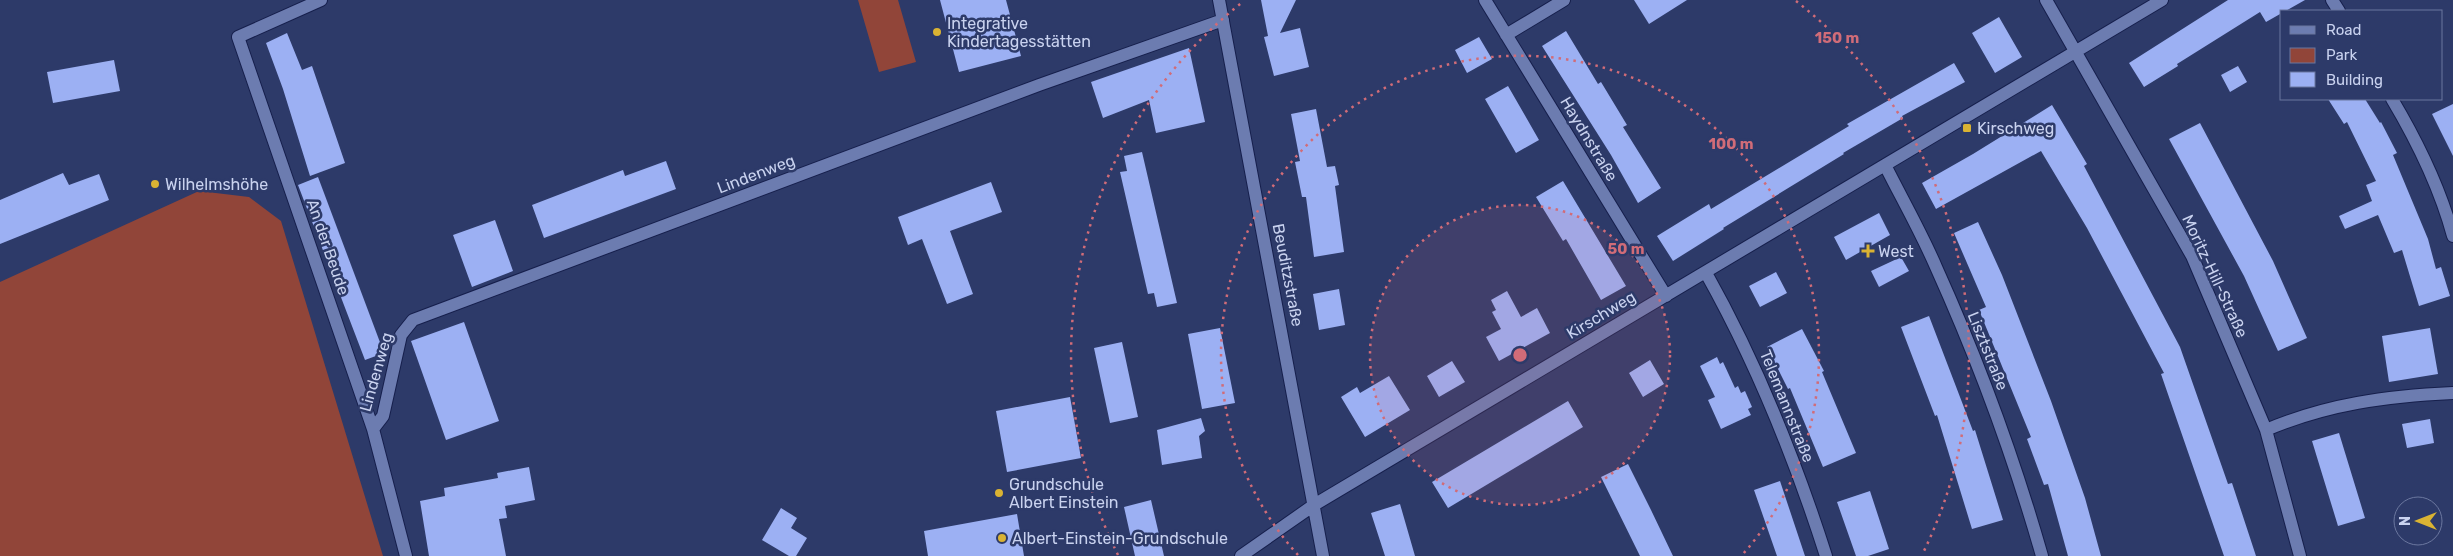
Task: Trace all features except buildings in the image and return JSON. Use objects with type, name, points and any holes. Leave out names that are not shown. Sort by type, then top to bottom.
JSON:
[{"type":"street","name":"An der Beude","points":[[322,0],[238,38],[373,429],[406,556]]},
{"type":"street","name":"Beuditzstraße","points":[[1220,0],[1323,556]]},
{"type":"street","name":"Haydnstraße","points":[[1485,0],[1666,296]]},
{"type":"street","points":[[1506,34],[1564,0]]},
{"type":"street","name":"Moritz-Hill-Straße","points":[[2046,0],[2192,256],[2266,430],[2300,556]]},
{"type":"street","name":"Kirschweg","points":[[1241,556],[1314,505],[2162,0]]},
{"type":"street","name":"Lindenweg","points":[[373,429],[383,416],[400,335],[413,320],[1038,85],[1224,20]]},
{"type":"street","points":[[2393,100],[2445,207],[2453,236]]},
{"type":"street","name":"Lisztstraße","points":[[1885,165],[1936,266],[1988,393],[2028,507],[2042,556]]},
{"type":"street","name":"Telemannstraße","points":[[1706,273],[1744,344],[1808,498],[1826,556]]},
{"type":"street","points":[[2266,430],[2313,412],[2349,403],[2382,397],[2453,393]]},
{"type":"green space","points":[[858,0],[898,0],[916,62],[879,72]]},
{"type":"green space","points":[[199,191],[249,197],[281,221],[383,556],[0,556],[0,282]]},
{"type":"place","name":"Integrative Kindertagesstätten","points":[[937,32]]},
{"type":"place","name":"Kirschweg","points":[[1967,128]]},
{"type":"place","name":"Wilhelmshöhe","points":[[155,184]]},
{"type":"place","name":"West","points":[[1868,251]]},
{"type":"place","name":"Grundschule Albert Einstein","points":[[999,493]]},
{"type":"place","name":"Albert-Einstein-Grundschule","points":[[1002,538]]}]
